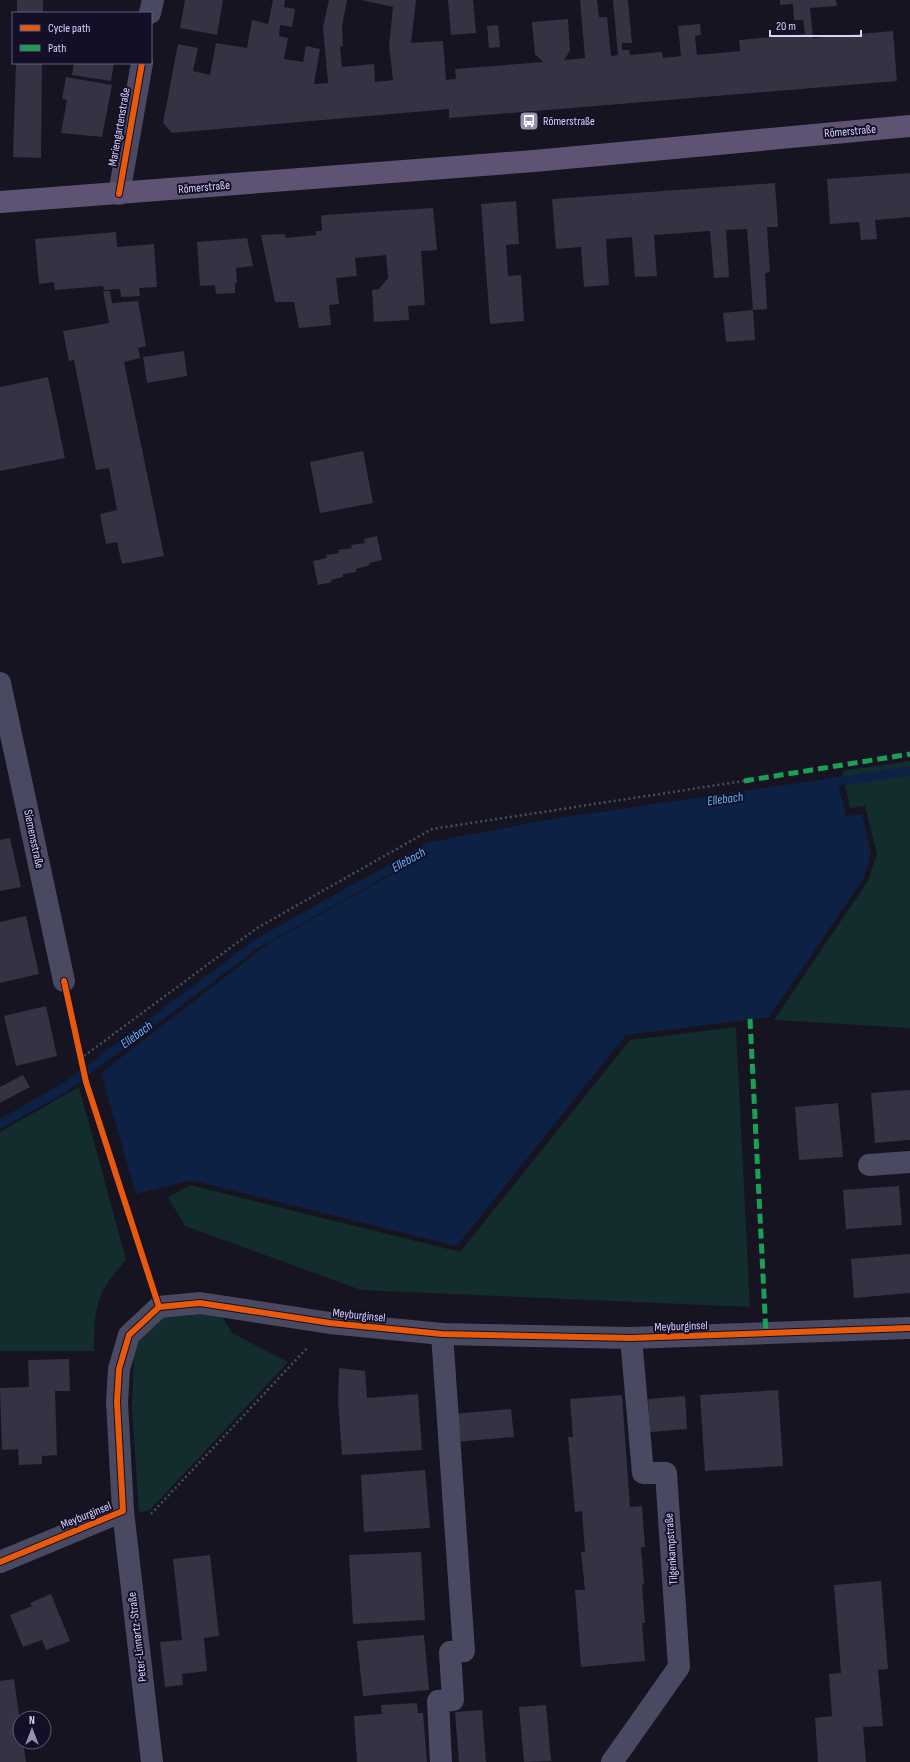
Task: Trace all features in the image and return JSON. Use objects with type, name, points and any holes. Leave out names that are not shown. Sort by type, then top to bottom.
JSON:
[{"type":"main road","name":"Römerstraße","points":[[0,202],[119,194],[527,161],[910,126]]},
{"type":"street","points":[[150,12],[153,0]]},
{"type":"street","name":"Mariengartenstraße","points":[[119,194],[142,64]]},
{"type":"street","name":"Siemensstraße","points":[[1,693],[64,981]]},
{"type":"street","points":[[869,1165],[910,1162]]},
{"type":"street","name":"Meyburginsel","points":[[0,1562],[123,1512],[117,1402],[119,1369],[129,1335],[159,1307],[200,1303],[330,1324],[442,1334],[631,1338],[910,1328]]},
{"type":"street","points":[[441,1762],[438,1701],[453,1700],[450,1652],[464,1651],[442,1334]]},
{"type":"street","name":"Tilgenkampstraße","points":[[615,1759],[679,1667],[666,1473],[643,1473],[631,1338]]},
{"type":"street","name":"Peter-Linnartz-Straße","points":[[123,1512],[152,1762]]},
{"type":"path","points":[[80,1059],[257,928],[432,830],[744,781]]},
{"type":"path","points":[[126,1541],[330,1324]]},
{"type":"green space","points":[[910,761],[910,1028],[774,1020],[868,881],[877,854],[865,806],[850,808],[842,771]]},
{"type":"green space","points":[[736,1027],[750,1307],[361,1290],[185,1226],[168,1197],[190,1185],[460,1252],[630,1040]]},
{"type":"green space","points":[[79,1087],[126,1260],[108,1282],[99,1301],[96,1312],[94,1351],[0,1351],[0,1132]]},
{"type":"green space","points":[[220,1313],[232,1333],[288,1362],[150,1510],[139,1512],[132,1409],[134,1351],[140,1336],[161,1314]]},
{"type":"water","points":[[838,784],[846,816],[862,814],[871,854],[864,878],[769,1017],[626,1035],[457,1246],[191,1180],[136,1194],[101,1073],[269,943],[439,848],[559,825]]},
{"type":"building","points":[[17,0],[43,0],[43,12],[17,12]]},
{"type":"building","points":[[185,0],[223,0],[217,35],[180,28]]},
{"type":"building","points":[[273,0],[285,0],[284,7],[295,9],[292,27],[280,25],[279,36],[288,38],[284,59],[303,62],[306,46],[320,49],[314,84],[328,83],[323,27],[329,0],[347,0],[342,26],[343,46],[340,47],[342,67],[374,64],[375,82],[393,80],[389,45],[393,7],[361,0],[416,0],[411,43],[443,41],[446,80],[456,79],[455,69],[543,62],[535,54],[532,22],[568,19],[570,51],[564,60],[585,58],[580,0],[597,0],[599,17],[607,17],[611,56],[618,55],[613,0],[628,0],[632,43],[622,43],[622,50],[629,50],[630,55],[662,52],[663,58],[681,56],[678,26],[700,24],[701,35],[695,36],[697,55],[740,51],[739,40],[805,34],[803,20],[794,20],[793,4],[780,5],[780,0],[836,0],[837,6],[810,8],[813,38],[893,31],[897,81],[449,118],[449,109],[172,133],[163,123],[178,44],[198,48],[193,71],[210,75],[216,43],[247,48],[252,20],[268,24]]},
{"type":"building","points":[[448,0],[473,0],[476,33],[451,35]]},
{"type":"building","points":[[498,25],[500,47],[489,48],[487,26]]},
{"type":"building","points":[[16,64],[42,64],[41,158],[13,157]]},
{"type":"building","points":[[74,64],[114,64],[111,81],[72,75]]},
{"type":"building","points":[[66,77],[112,85],[102,137],[61,133],[67,100],[62,99]]},
{"type":"building","points":[[910,173],[910,217],[875,220],[877,239],[861,240],[859,222],[830,224],[827,179]]},
{"type":"building","points":[[775,183],[778,227],[767,227],[770,272],[765,273],[767,309],[753,310],[747,229],[726,230],[729,277],[714,278],[710,231],[654,235],[657,276],[635,277],[632,237],[606,239],[609,285],[584,287],[581,247],[556,249],[552,199]]},
{"type":"building","points":[[516,201],[519,244],[506,245],[508,276],[521,275],[524,321],[490,324],[481,204]]},
{"type":"building","points":[[433,208],[437,250],[421,251],[425,305],[408,306],[409,320],[374,322],[372,290],[379,289],[388,278],[386,255],[355,258],[357,276],[336,278],[339,304],[329,305],[331,325],[299,328],[294,302],[275,302],[261,235],[285,234],[286,238],[316,235],[316,231],[322,231],[321,216],[325,215]]},
{"type":"building","points":[[116,232],[117,247],[154,244],[157,287],[139,288],[140,296],[121,297],[120,289],[104,290],[103,286],[55,290],[54,282],[39,284],[35,239]]},
{"type":"building","points":[[247,238],[253,266],[236,268],[237,283],[235,283],[235,293],[216,294],[215,285],[200,286],[197,242]]},
{"type":"building","points":[[103,291],[110,291],[112,303],[138,301],[146,346],[138,348],[140,358],[124,362],[164,556],[122,564],[117,542],[106,544],[100,514],[117,510],[109,468],[96,470],[74,360],[69,361],[63,331],[109,323]]},
{"type":"building","points":[[753,310],[755,340],[726,342],[723,313]]},
{"type":"building","points":[[184,351],[187,376],[147,383],[143,357]]},
{"type":"building","points":[[48,377],[65,458],[0,471],[0,387]]},
{"type":"building","points":[[363,451],[373,503],[320,513],[310,462]]},
{"type":"building","points":[[377,536],[382,560],[369,563],[370,565],[356,569],[356,572],[343,574],[343,577],[331,580],[332,582],[318,585],[313,561],[327,558],[326,555],[339,553],[338,550],[352,548],[351,545],[365,543],[364,539]]},
{"type":"building","points":[[10,838],[21,887],[0,891],[0,840]]},
{"type":"building","points":[[26,916],[39,974],[0,983],[0,922]]},
{"type":"building","points":[[46,1006],[57,1056],[16,1066],[4,1016]]},
{"type":"building","points":[[23,1075],[30,1087],[0,1103],[0,1087]]},
{"type":"building","points":[[910,1090],[910,1140],[875,1143],[871,1093]]},
{"type":"building","points":[[838,1103],[843,1157],[799,1160],[795,1107]]},
{"type":"building","points":[[899,1186],[902,1225],[846,1229],[843,1190]]},
{"type":"building","points":[[910,1254],[910,1293],[854,1298],[851,1259]]},
{"type":"building","points":[[69,1359],[70,1391],[55,1391],[57,1455],[42,1456],[42,1464],[19,1465],[18,1449],[2,1450],[0,1388],[29,1387],[28,1360]]},
{"type":"building","points":[[339,1368],[365,1371],[367,1398],[418,1394],[422,1450],[342,1455],[338,1401]]},
{"type":"building","points":[[778,1390],[783,1466],[705,1471],[700,1395]]},
{"type":"building","points":[[622,1395],[630,1507],[642,1506],[645,1547],[641,1547],[645,1623],[642,1623],[645,1661],[581,1667],[575,1590],[585,1590],[581,1552],[585,1552],[582,1511],[575,1512],[568,1437],[573,1437],[570,1399]]},
{"type":"building","points":[[685,1396],[687,1429],[650,1432],[648,1399]]},
{"type":"building","points":[[511,1409],[514,1437],[455,1442],[453,1414]]},
{"type":"building","points":[[425,1470],[430,1528],[364,1532],[361,1475]]},
{"type":"building","points":[[421,1552],[425,1620],[353,1624],[349,1555]]},
{"type":"building","points":[[210,1555],[219,1636],[204,1638],[207,1671],[182,1674],[183,1685],[165,1687],[160,1642],[182,1640],[173,1559]]},
{"type":"building","points":[[881,1581],[888,1669],[878,1670],[883,1726],[863,1727],[866,1762],[818,1762],[815,1718],[832,1716],[829,1674],[841,1673],[834,1585]]},
{"type":"building","points":[[51,1594],[70,1641],[46,1650],[42,1640],[23,1647],[10,1615],[32,1606],[30,1603]]},
{"type":"building","points":[[424,1635],[429,1690],[363,1696],[357,1641]]},
{"type":"building","points":[[14,1679],[18,1710],[12,1710],[12,1750],[24,1750],[26,1762],[0,1762],[0,1681]]},
{"type":"building","points":[[417,1703],[418,1713],[423,1713],[427,1762],[357,1762],[354,1716],[382,1714],[381,1705]]},
{"type":"building","points":[[546,1705],[551,1761],[524,1762],[519,1707]]},
{"type":"building","points":[[482,1710],[486,1762],[459,1762],[455,1712]]},
{"type":"waterway","name":"Ellebach","points":[[0,1124],[64,1088],[256,944],[429,847],[549,824],[910,771]]},
{"type":"marked path","points":[[744,781],[910,754]]},
{"type":"marked path","points":[[750,1019],[766,1334]]},
{"type":"cycle path","points":[[119,194],[142,64]]},
{"type":"cycle path","points":[[64,981],[86,1082],[159,1307]]},
{"type":"cycle path","points":[[0,1562],[123,1511],[117,1402],[119,1369],[129,1335],[159,1307],[200,1303],[330,1323],[442,1334],[631,1338],[910,1328]]},
{"type":"place","name":"Römerstraße","points":[[529,121]]}]
